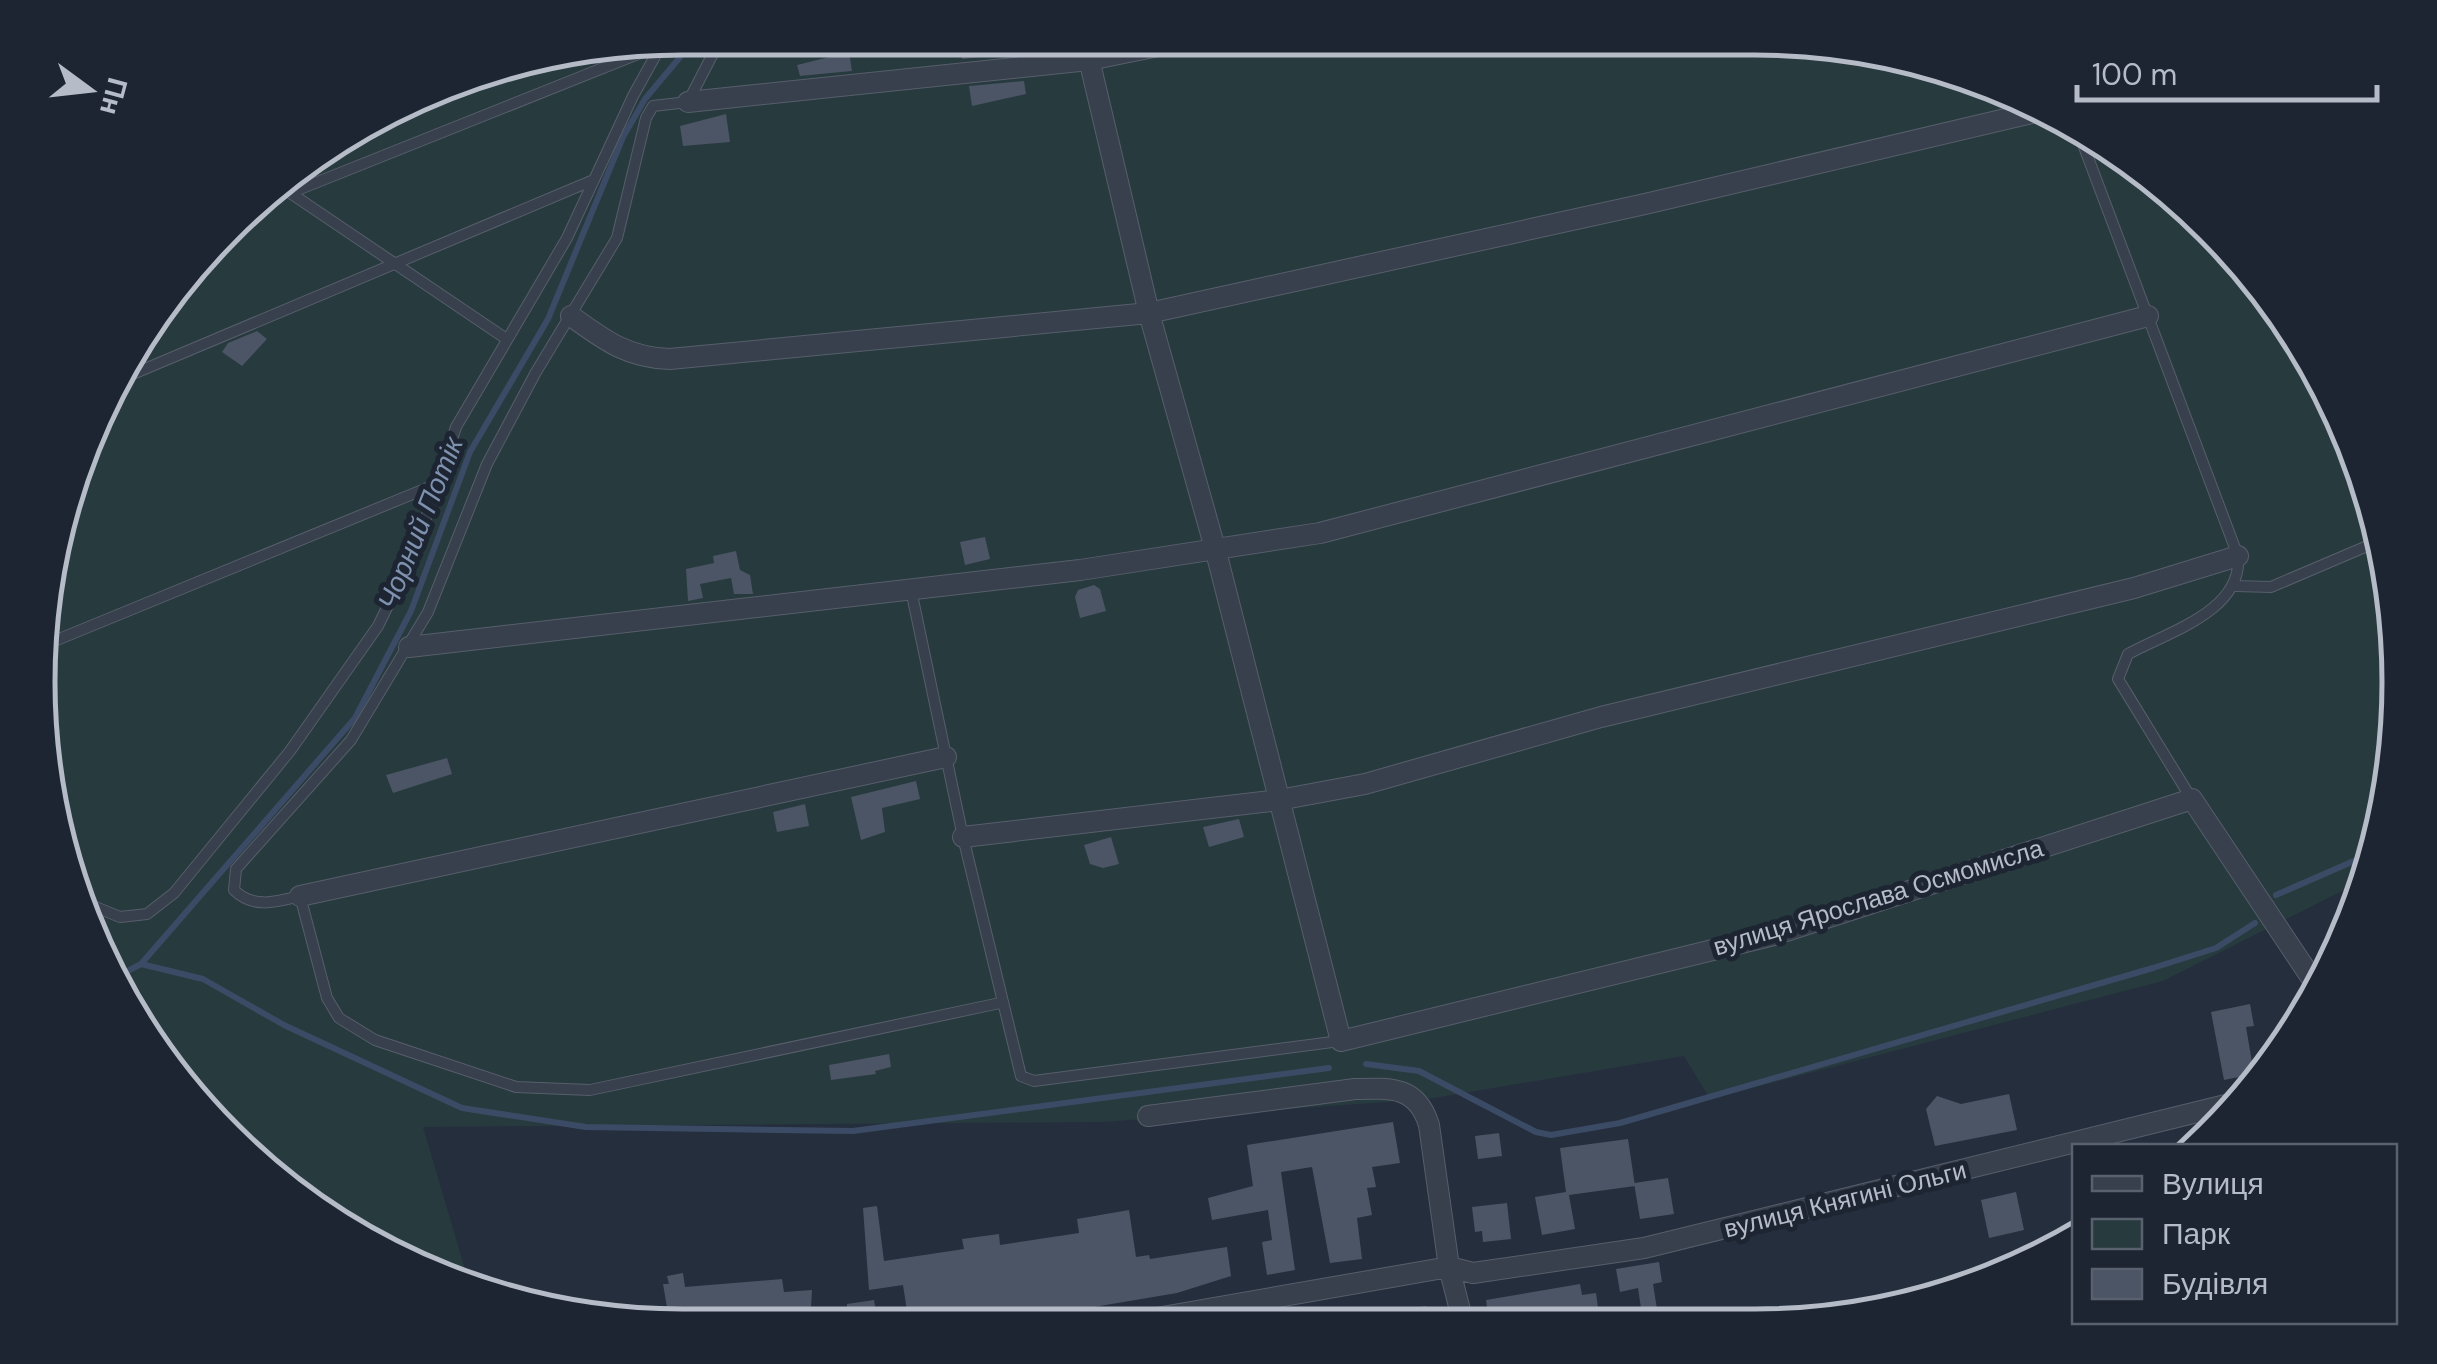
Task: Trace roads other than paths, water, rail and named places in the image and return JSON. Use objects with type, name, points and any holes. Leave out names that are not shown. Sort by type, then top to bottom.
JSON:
[{"type":"street","points":[[1088,55],[1148,313],[1216,552],[1341,1041]]},
{"type":"street","points":[[688,102],[1114,55]]},
{"type":"street","points":[[571,316],[617,349],[634,356],[670,359],[1148,313],[1645,204],[2022,115]]},
{"type":"street","points":[[409,647],[1216,552],[1320,533],[1616,459],[2028,344],[2148,316]]},
{"type":"street","points":[[963,837],[1278,800],[1422,770],[1601,717],[2134,588],[2238,556]]},
{"type":"street","points":[[300,896],[946,757]]},
{"type":"street","points":[[2192,799],[2309,975]]},
{"type":"street","name":"вулиця Ярослава Осмомисла","points":[[1341,1041],[1774,934],[2192,799]]},
{"type":"street","points":[[1148,1116],[1355,1089],[1402,1090],[1424,1109],[1459,1309]]},
{"type":"street","name":"вулиця Княгині Ольги","points":[[1212,1309],[1449,1267],[1472,1273],[1644,1248],[2214,1108]]},
{"type":"lane","points":[[712,55],[688,102],[653,106],[646,118],[618,238],[487,464],[456,550],[409,647],[351,740],[260,839],[231,880],[241,897],[265,904],[300,896],[327,998],[339,1018],[375,1040],[516,1087],[590,1090],[1000,1002]]},
{"type":"lane","points":[[98,908],[120,917],[147,914],[174,893],[290,751],[378,626],[416,548],[456,428],[487,380],[505,338],[567,238],[591,181],[657,56]]},
{"type":"lane","points":[[291,193],[626,58]]},
{"type":"lane","points":[[2085,150],[2238,556],[2236,586],[2223,602],[2128,654],[2120,664],[2118,679],[2192,799]]},
{"type":"lane","points":[[137,372],[398,266],[591,181]]},
{"type":"lane","points":[[290,193],[505,338]]},
{"type":"lane","points":[[56,640],[437,484]]},
{"type":"lane","points":[[2236,586],[2271,587],[2367,546]]},
{"type":"lane","points":[[912,590],[1000,1002],[1018,1070],[1027,1080],[1341,1041]]},
{"type":"waterway","name":"Чорний Потік","points":[[126,972],[141,964],[355,718],[411,611],[470,452],[548,319],[623,137],[645,99],[682,55]]},
{"type":"waterway","points":[[2276,895],[2356,860]]},
{"type":"waterway","points":[[1366,1064],[1419,1071],[1536,1132],[1551,1135],[1620,1123],[2153,968],[2216,948],[2255,923]]},
{"type":"waterway","points":[[141,964],[203,979],[284,1025],[462,1108],[586,1127],[853,1131],[1329,1068]]}]
